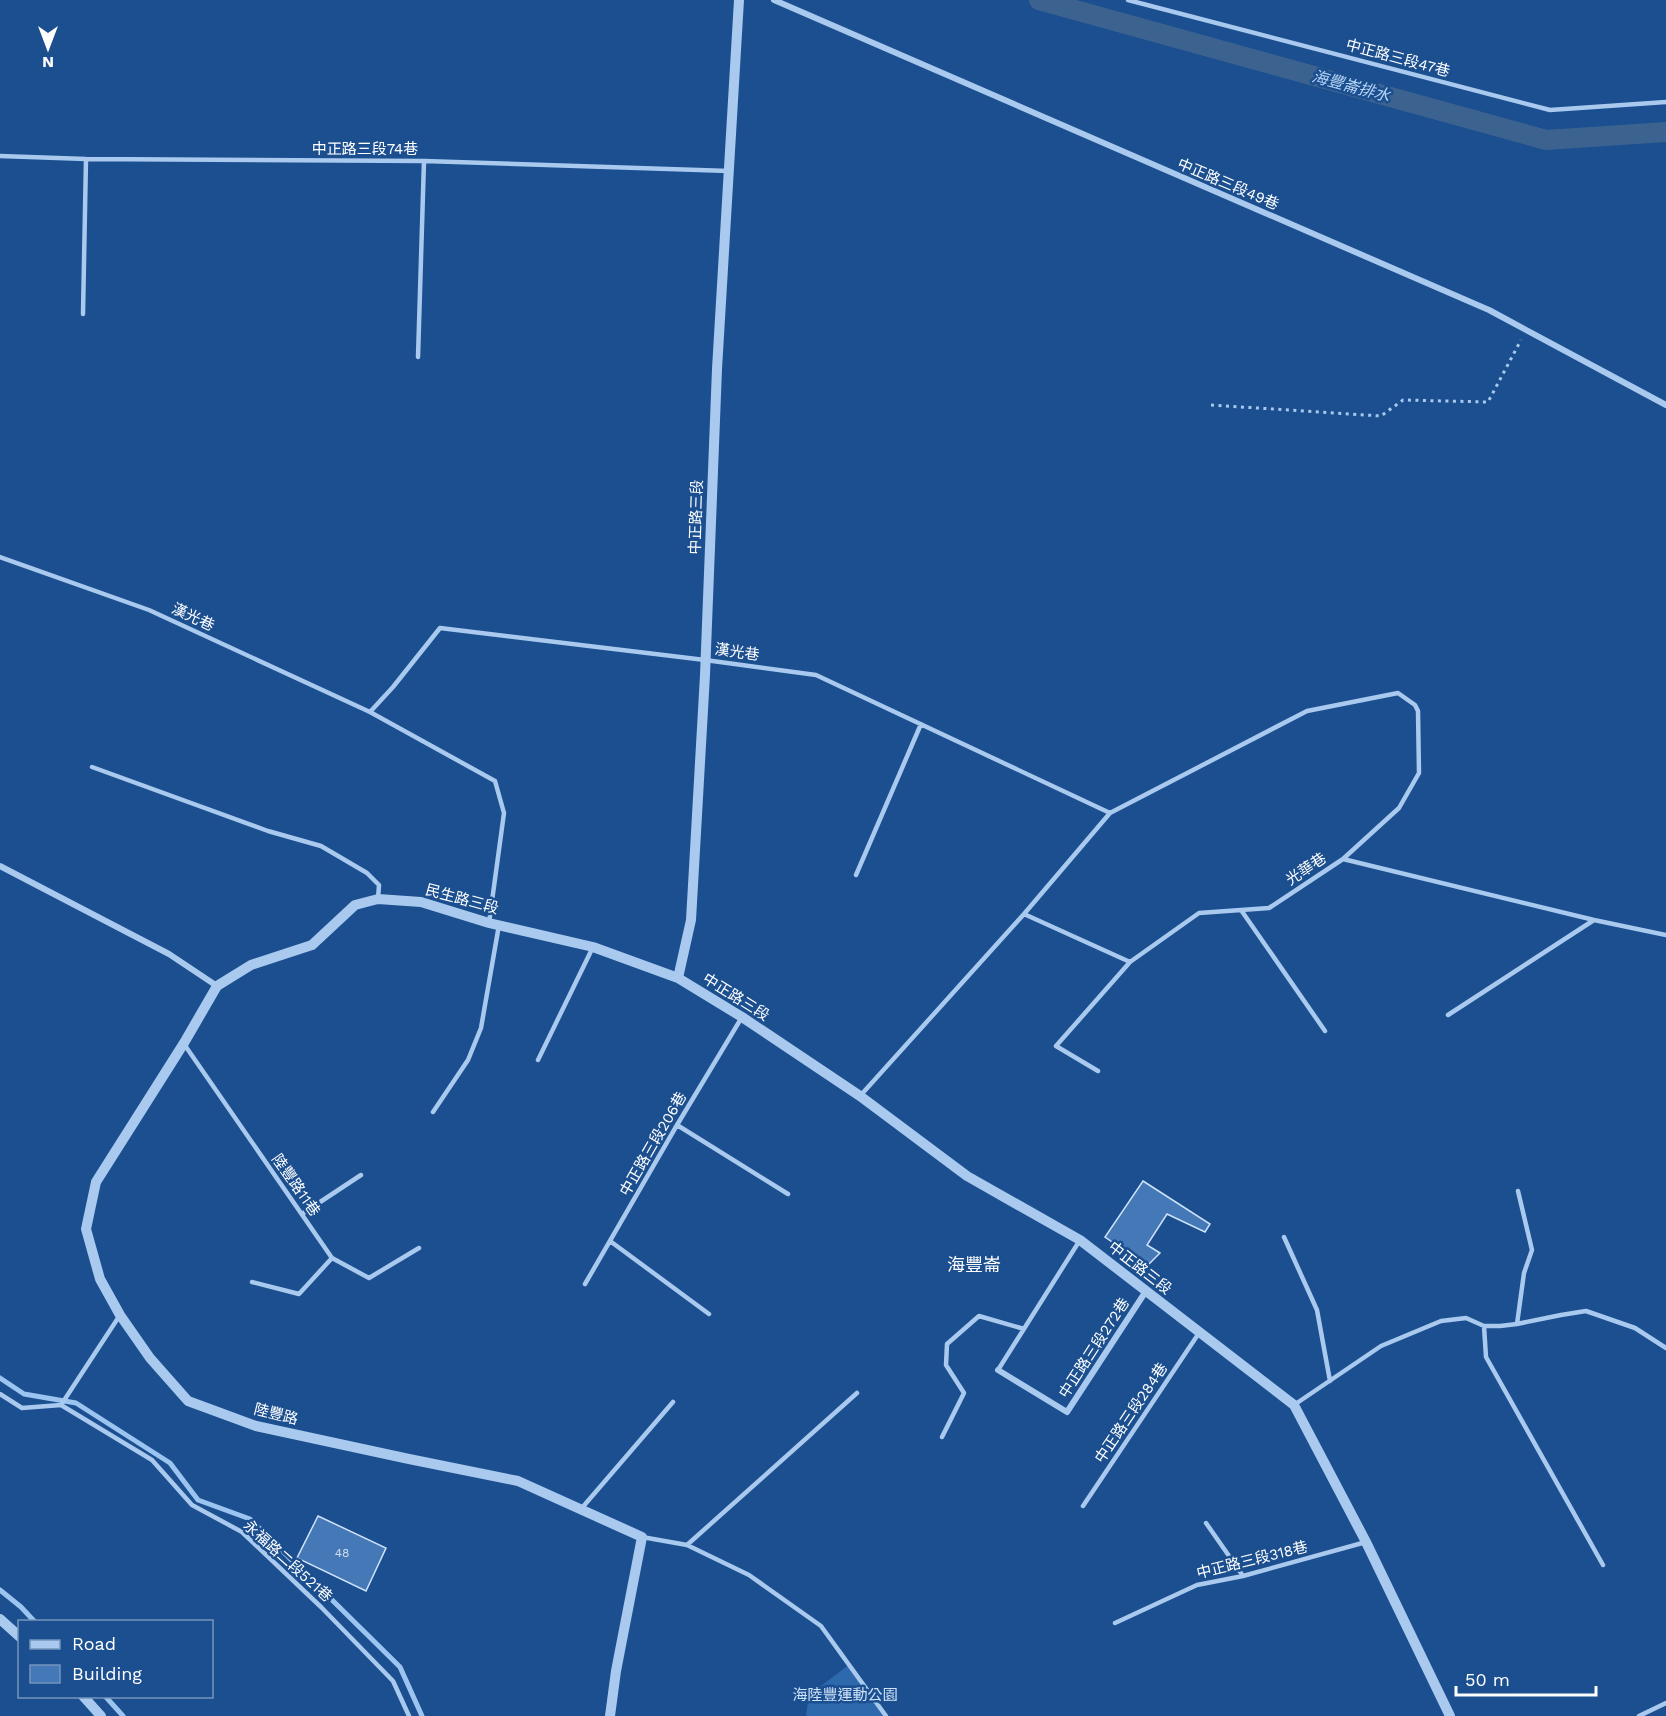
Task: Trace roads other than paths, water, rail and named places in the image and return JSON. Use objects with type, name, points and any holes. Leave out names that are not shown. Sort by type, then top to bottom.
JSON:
[{"type":"street","name":"中正路三段","points":[[739,0],[716,380],[705,660],[691,920],[678,978],[742,1017],[860,1096],[967,1176],[1080,1240],[1294,1405],[1366,1542],[1450,1716]]},
{"type":"street","name":"中正路三段49巷","points":[[774,0],[1489,310],[1666,405]]},
{"type":"street","points":[[0,866],[169,954],[216,986]]},
{"type":"street","name":"民生路三段","points":[[216,986],[251,965],[312,945],[355,905],[378,899],[421,902],[494,924],[593,947],[678,978]]},
{"type":"street","name":"陸豐路","points":[[216,986],[184,1043],[96,1182],[86,1229],[99,1279],[120,1315],[150,1358],[188,1401],[256,1426],[409,1460],[518,1481],[642,1537]]},
{"type":"street","name":"中正路三段272巷","points":[[998,1370],[1067,1412],[1146,1291]]},
{"type":"street","points":[[610,1716],[616,1671],[642,1537]]},
{"type":"street","points":[[0,1619],[18,1635]]},
{"type":"street","points":[[85,1698],[101,1716]]},
{"type":"lane","name":"中正路三段47巷","points":[[1128,0],[1550,110],[1666,102]]},
{"type":"lane","name":"中正路三段74巷","points":[[0,156],[86,159],[424,161],[729,171]]},
{"type":"lane","points":[[83,314],[86,159]]},
{"type":"lane","points":[[418,357],[424,161]]},
{"type":"lane","name":"漢光巷","points":[[0,557],[150,610],[370,712],[495,781],[504,813],[494,924],[481,1028],[468,1060],[433,1112]]},
{"type":"lane","name":"漢光巷","points":[[370,712],[440,628],[816,675],[1110,813]]},
{"type":"lane","points":[[860,1096],[1024,914],[1110,813],[1306,711],[1398,693],[1415,705],[1418,711],[1419,773],[1399,808],[1343,859]]},
{"type":"lane","points":[[856,875],[921,724]]},
{"type":"lane","points":[[92,767],[268,831],[321,846],[367,873],[379,885],[378,899]]},
{"type":"lane","name":"光華巷","points":[[1098,1071],[1056,1046],[1130,962],[1199,913],[1269,908],[1343,859],[1594,920],[1666,935]]},
{"type":"lane","points":[[1241,910],[1325,1031]]},
{"type":"lane","points":[[1024,914],[1130,962]]},
{"type":"lane","points":[[1448,1015],[1594,920]]},
{"type":"lane","points":[[538,1060],[593,947]]},
{"type":"lane","name":"中正路三段206巷","points":[[585,1284],[742,1017]]},
{"type":"lane","name":"陸豐路11巷","points":[[184,1043],[332,1258],[369,1278],[419,1248]]},
{"type":"lane","points":[[677,1125],[789,1194]]},
{"type":"lane","points":[[302,1214],[360,1175]]},
{"type":"lane","points":[[1517,1324],[1524,1273],[1532,1250],[1518,1191]]},
{"type":"lane","points":[[1284,1237],[1317,1310],[1330,1381]]},
{"type":"lane","points":[[998,1370],[1080,1240]]},
{"type":"lane","points":[[610,1241],[709,1314]]},
{"type":"lane","points":[[252,1281],[299,1294],[332,1258]]},
{"type":"lane","points":[[1294,1405],[1381,1346],[1441,1321],[1466,1318],[1484,1326],[1517,1324],[1586,1311],[1635,1328],[1666,1348]]},
{"type":"lane","points":[[0,1394],[22,1408],[61,1405],[120,1315]]},
{"type":"lane","points":[[942,1437],[964,1393],[946,1365],[947,1344],[979,1316],[1024,1329]]},
{"type":"lane","points":[[1484,1326],[1486,1357],[1603,1565]]},
{"type":"lane","name":"中正路三段284巷","points":[[1083,1506],[1199,1333]]},
{"type":"lane","points":[[687,1545],[857,1393]]},
{"type":"lane","points":[[581,1509],[673,1402]]},
{"type":"lane","name":"永福路二段521巷","points":[[61,1405],[152,1460],[192,1506],[242,1532],[321,1607],[393,1681],[409,1716]]},
{"type":"lane","points":[[1206,1523],[1244,1576]]},
{"type":"lane","points":[[642,1537],[687,1545],[749,1575],[821,1626],[886,1716]]},
{"type":"lane","name":"中正路三段318巷","points":[[1114,1623],[1197,1585],[1244,1576],[1366,1542]]},
{"type":"lane","points":[[1639,1716],[1666,1703]]},
{"type":"waterway","name":"海豐崙排水","points":[[1039,0],[1546,140],[1666,132]]},
{"type":"waterway","points":[[0,1378],[24,1394],[76,1403],[170,1463],[198,1500],[250,1519],[400,1667],[422,1716]]},
{"type":"waterway","points":[[0,1590],[33,1620]]},
{"type":"waterway","points":[[107,1698],[123,1716]]},
{"type":"district","name":"海豐崙","points":[[974,1264]]},
{"type":"park label","name":"海陸豐運動公園","points":[[845,1695]]}]
